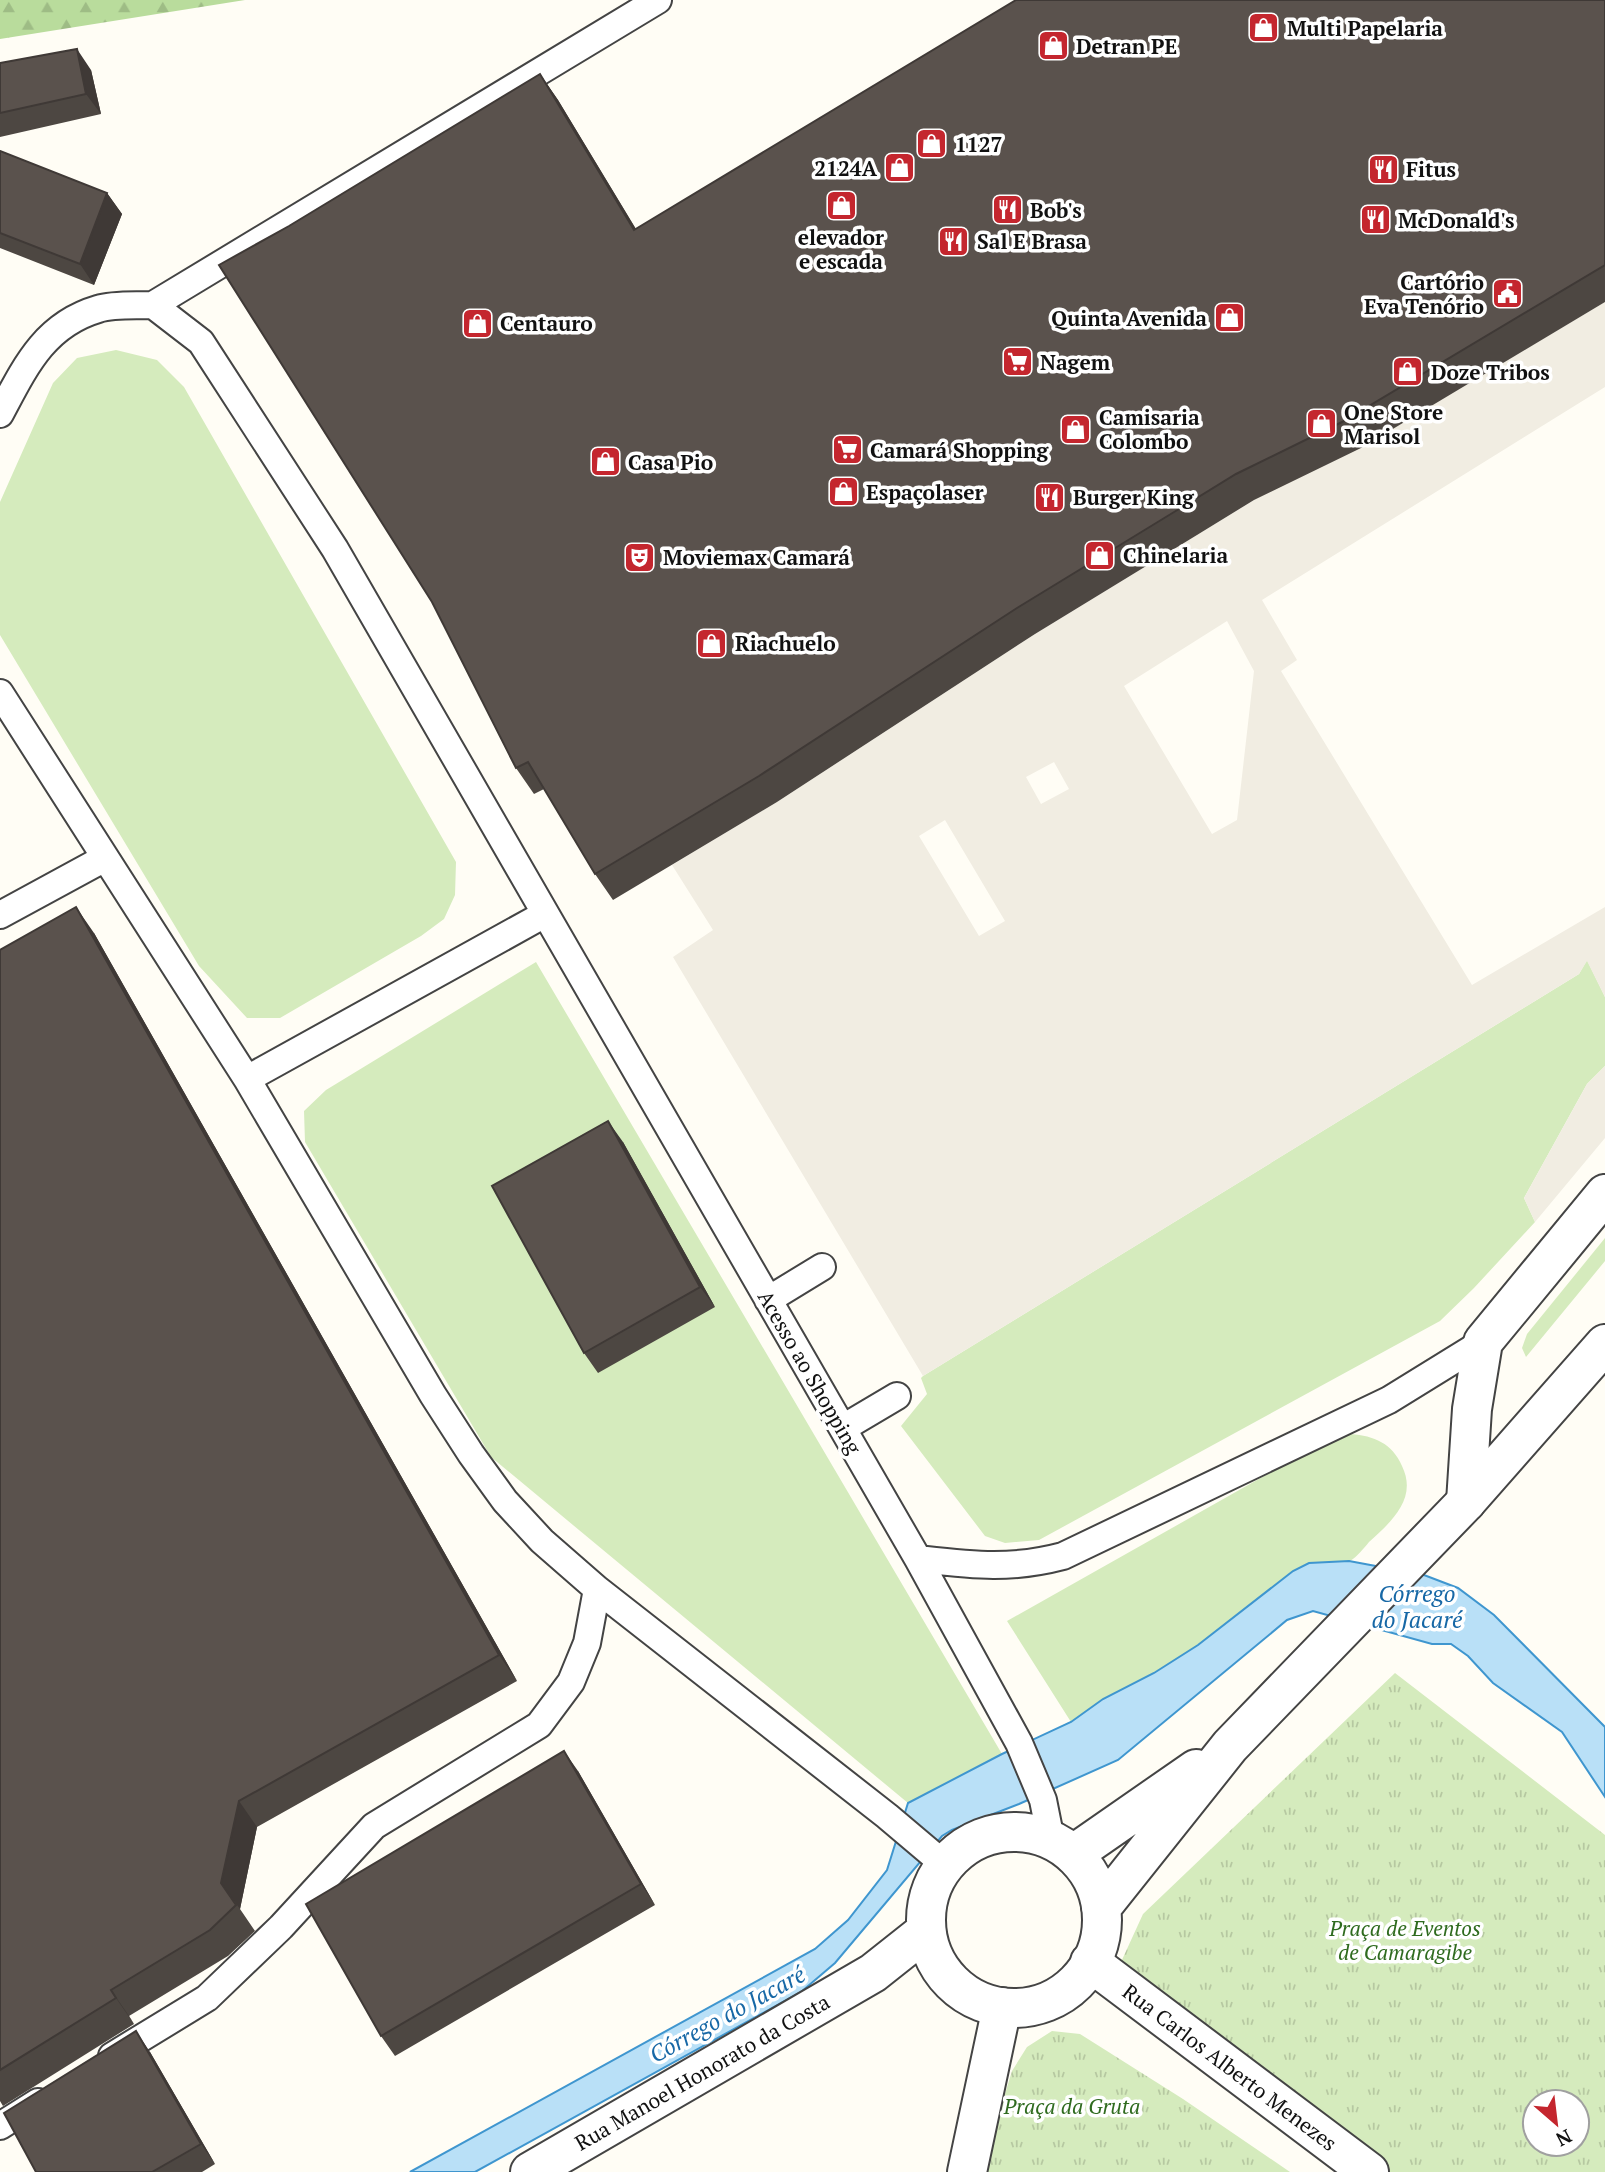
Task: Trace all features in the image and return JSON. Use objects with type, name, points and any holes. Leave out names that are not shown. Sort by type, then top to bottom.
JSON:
[{"type":"street","points":[[1466,1502],[1472,1409],[1483,1342],[1605,1194]]},
{"type":"street","points":[[1101,1908],[1230,1746],[1466,1502],[1605,1345]]},
{"type":"street","points":[[1063,1846],[1230,1746]]},
{"type":"street","points":[[1023,1832],[1063,1846],[1099,1892],[1101,1908],[1101,1936],[1090,1962],[1075,1984],[1053,1999],[1028,2007],[1002,2007],[976,2000],[955,1987],[941,1970],[926,1931],[925,1915],[938,1860],[994,1834],[1023,1832]]},
{"type":"street","name":"Rua Manoel Honorato da Costa","points":[[530,2172],[873,1973],[926,1931]]},
{"type":"street","name":"Rua Carlos Alberto Menezes","points":[[1090,1962],[1369,2172]]},
{"type":"street","name":"Rua Manoel Honorato da Costa","points":[[873,1973],[941,1970]]},
{"type":"street","points":[[967,2172],[1002,2007]]},
{"type":"lane","points":[[0,414],[32,358],[57,328],[99,309],[153,304],[659,0]]},
{"type":"lane","name":"Acesso ao Shopping","points":[[153,304],[201,342],[349,573],[918,1559],[1019,1743],[1063,1846]]},
{"type":"lane","points":[[0,693],[247,1079],[433,1395],[505,1501],[542,1541],[597,1590],[887,1816],[938,1860]]},
{"type":"lane","points":[[0,915],[105,858]]},
{"type":"lane","points":[[247,1079],[545,914]]},
{"type":"lane","points":[[768,1300],[822,1268]]},
{"type":"lane","points":[[918,1559],[993,1567],[1025,1565],[1063,1556],[1389,1400],[1483,1342]]},
{"type":"lane","points":[[843,1428],[897,1396]]},
{"type":"lane","points":[[92,2069],[207,1998],[281,1927],[374,1826],[539,1725],[571,1682],[587,1643],[597,1590]]},
{"type":"lane","points":[[0,2126],[58,2090]]},
{"type":"green space","points":[[0,0],[245,0],[0,39]]},
{"type":"green space","points":[[116,350],[157,360],[184,387],[456,862],[455,895],[444,919],[421,936],[280,1018],[247,1018],[199,966],[0,635],[0,502],[53,383],[77,358]]},
{"type":"green space","points":[[1587,960],[1605,997],[1605,1066],[1587,1084],[1524,1198],[1535,1222],[1440,1321],[1039,1540],[1005,1543],[985,1536],[901,1426],[927,1394],[921,1378],[923,1376],[1579,974]]},
{"type":"green space","points":[[536,962],[1002,1754],[908,1803],[491,1457],[305,1142],[304,1111],[326,1090]]},
{"type":"green space","points":[[1605,1238],[1605,1261],[1526,1357],[1522,1348],[1527,1334]]},
{"type":"green space","points":[[1351,1434],[1388,1446],[1402,1466],[1407,1489],[1400,1509],[1358,1555],[1350,1561],[1312,1563],[1293,1571],[1195,1647],[1071,1722],[1007,1621],[1321,1444]]},
{"type":"green space","name":"Praça de Eventos de Camaragibe","points":[[1395,1673],[1605,1835],[1605,2172],[1384,2172],[1116,1973],[1143,1914]]},
{"type":"green space","name":"Praça da Gruta","points":[[1052,2031],[1080,2034],[1183,2099],[1290,2172],[981,2172],[1012,2071],[1027,2047]]},
{"type":"shaded area","points":[[1605,302],[1605,387],[1262,600],[1297,660],[1281,671],[1472,985],[1605,907],[1605,997],[1587,961],[1579,974],[923,1376],[673,957],[713,930],[672,865],[777,802],[1035,634],[1254,500],[1416,414]],"holes":[[[1227,621],[1254,671],[1237,820],[1212,834],[1124,686]],[[1054,762],[1069,789],[1041,804],[1026,777]],[[945,820],[1005,921],[979,936],[919,836]]]},
{"type":"shaded area","points":[[1605,1066],[1605,1138],[1535,1222],[1524,1198],[1587,1084]]},
{"type":"water","name":"Córrego do Jacaré","points":[[1349,1561],[1424,1575],[1458,1588],[1494,1615],[1605,1727],[1605,1797],[1562,1732],[1493,1683],[1468,1656],[1451,1644],[1432,1644],[1313,1611],[1287,1620],[1118,1760],[942,1836],[835,1963],[801,1992],[475,2172],[410,2172],[815,1949],[848,1920],[887,1870],[908,1803],[1071,1722],[1103,1699],[1154,1673],[1198,1645],[1293,1571],[1309,1563]]},
{"type":"building","name":"Camará Shopping","points":[[1016,0],[1605,0],[1605,265],[1342,422],[1236,474],[1017,608],[759,776],[595,874],[528,762],[516,768],[432,602],[219,265],[289,226],[540,74],[634,230]]},
{"type":"building","points":[[77,49],[86,94],[0,113],[0,63]]},
{"type":"building","points":[[0,151],[107,193],[80,264],[0,233]]},
{"type":"building","points":[[76,907],[499,1655],[239,1801],[221,1883],[236,1905],[210,1930],[111,1990],[116,1998],[0,2070],[0,950]]},
{"type":"building","points":[[608,1121],[700,1287],[584,1353],[492,1186]]},
{"type":"building","points":[[564,1751],[641,1884],[381,2036],[306,1904]]},
{"type":"building","points":[[136,2031],[201,2144],[152,2172],[36,2172],[4,2113]]},
{"type":"place","name":"Multi Papelaria","points":[[1264,28]]},
{"type":"place","name":"Detran PE","points":[[1053,46]]},
{"type":"place","name":"1127","points":[[932,144]]},
{"type":"place","name":"2124A","points":[[900,168]]},
{"type":"place","name":"Fitus","points":[[1383,169]]},
{"type":"place","name":"elevador e escada","points":[[841,205]]},
{"type":"place","name":"Bob's","points":[[1007,210]]},
{"type":"place","name":"McDonald's","points":[[1375,220]]},
{"type":"place","name":"Sal E Brasa","points":[[954,241]]},
{"type":"place","name":"Cartório Eva Tenório","points":[[1507,294]]},
{"type":"place","name":"Quinta Avenida","points":[[1230,318]]},
{"type":"place","name":"Centauro","points":[[477,323]]},
{"type":"place","name":"Nagem","points":[[1017,362]]},
{"type":"place","name":"Doze Tribos","points":[[1408,372]]},
{"type":"place","name":"One Store Marisol","points":[[1321,424]]},
{"type":"place","name":"Camisaria Colombo","points":[[1076,429]]},
{"type":"place","name":"Camará Shopping","points":[[847,450]]},
{"type":"place","name":"Casa Pio","points":[[605,462]]},
{"type":"place","name":"Espaçolaser","points":[[843,492]]},
{"type":"place","name":"Burger King","points":[[1050,497]]},
{"type":"place","name":"Chinelaria","points":[[1100,555]]},
{"type":"place","name":"Moviemax Camará","points":[[640,557]]},
{"type":"place","name":"Riachuelo","points":[[712,643]]}]
